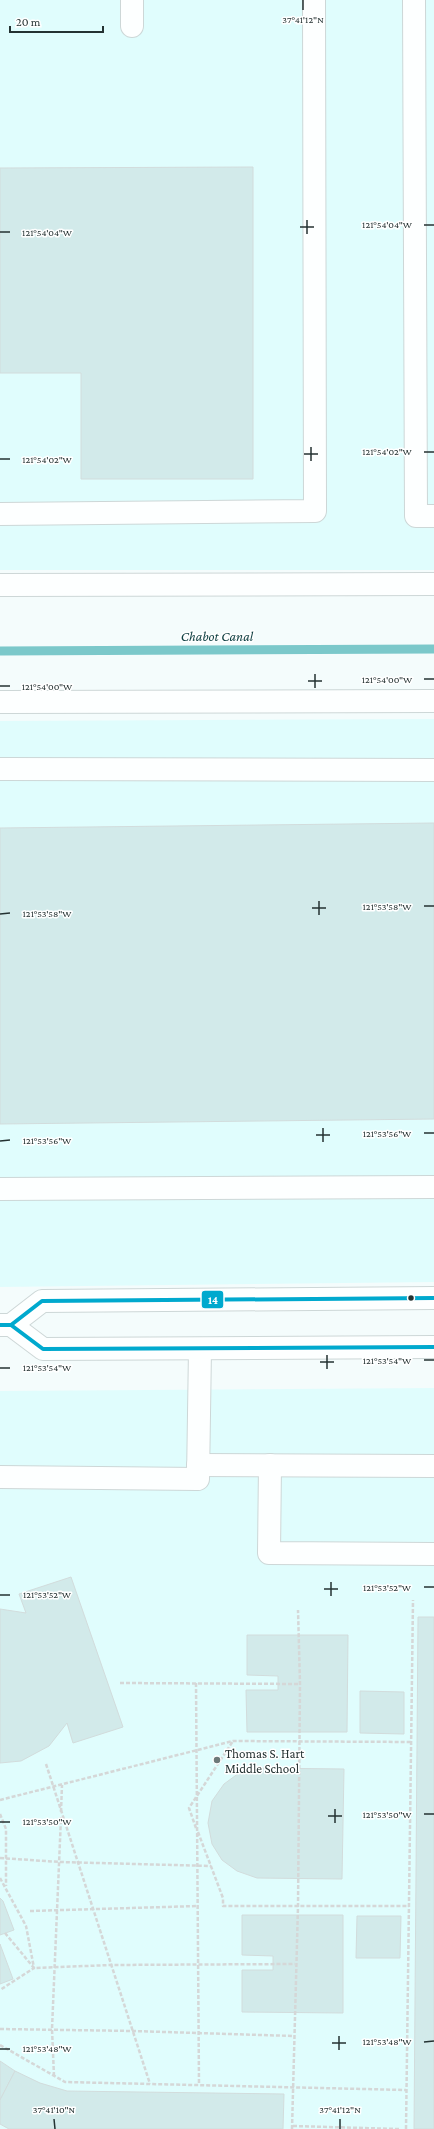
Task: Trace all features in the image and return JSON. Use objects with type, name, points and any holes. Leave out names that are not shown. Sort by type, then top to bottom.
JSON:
[{"type":"street","points":[[132,0],[132,26]]},
{"type":"street","points":[[0,514],[315,511],[314,0]]},
{"type":"street","points":[[414,0],[416,516],[434,516]]},
{"type":"street","points":[[0,585],[434,584]]},
{"type":"street","points":[[0,702],[434,701]]},
{"type":"street","points":[[0,769],[434,770]]},
{"type":"street","points":[[0,1189],[434,1187]]},
{"type":"street","points":[[434,1298],[42,1301],[5,1325],[44,1349],[434,1347]]},
{"type":"street","points":[[0,1477],[198,1479],[200,1349]]},
{"type":"street","points":[[198,1464],[434,1466]]},
{"type":"street","points":[[270,1465],[269,1553],[434,1554]]},
{"type":"path","points":[[406,2129],[413,1600]]},
{"type":"path","points":[[298,1610],[300,1684],[298,1906],[295,1964],[293,2127],[399,2129]]},
{"type":"path","points":[[120,1682],[300,1684]]},
{"type":"path","points":[[196,1683],[199,2085]]},
{"type":"path","points":[[0,1800],[233,1741],[411,1742]]},
{"type":"path","points":[[233,1741],[189,1808],[223,1898],[223,1906],[409,1906]]},
{"type":"path","points":[[46,1764],[150,2084]]},
{"type":"path","points":[[54,2076],[52,2030],[62,1785]]},
{"type":"path","points":[[0,1814],[6,1829],[6,1888]]},
{"type":"path","points":[[0,1858],[78,1863],[211,1866]]},
{"type":"path","points":[[0,1878],[26,1926],[34,1968]]},
{"type":"path","points":[[30,1910],[198,1906]]},
{"type":"path","points":[[5,1933],[34,1968]]},
{"type":"path","points":[[0,1990],[34,1968],[111,1965],[295,1964]]},
{"type":"path","points":[[0,2029],[294,2036]]},
{"type":"path","points":[[0,2046],[65,2082],[406,2090]]},
{"type":"shaded area","points":[[0,0],[434,0],[434,570],[0,570]]},
{"type":"shaded area","points":[[434,719],[434,1282],[0,1287],[0,721]]},
{"type":"shaded area","name":"Thomas S. Hart Middle School","points":[[434,1388],[434,2129],[0,2129],[0,1391]]},
{"type":"building","points":[[253,167],[253,479],[81,479],[81,373],[0,373],[0,168]]},
{"type":"building","points":[[434,823],[434,1119],[0,1124],[0,828]]},
{"type":"building","points":[[71,1577],[123,1727],[73,1743],[67,1723],[49,1746],[21,1761],[0,1763],[0,1609],[26,1613],[19,1594]]},
{"type":"building","points":[[418,1617],[434,1617],[434,2129],[414,2129]]},
{"type":"building","points":[[247,1635],[348,1635],[347,1732],[247,1732],[246,1690],[278,1690],[278,1676],[247,1675]]},
{"type":"building","points":[[360,1691],[404,1692],[404,1734],[360,1733]]},
{"type":"building","points":[[258,1768],[344,1769],[342,1879],[257,1878],[237,1871],[222,1860],[212,1844],[208,1823],[212,1801],[224,1784],[239,1773]]},
{"type":"building","points":[[0,1898],[3,1901],[14,1930],[0,1935]]},
{"type":"building","points":[[242,1915],[343,1915],[343,2013],[242,2012],[242,1970],[273,1970],[273,1956],[242,1955]]},
{"type":"building","points":[[357,1916],[401,1916],[400,1958],[356,1958]]},
{"type":"building","points":[[0,1944],[13,1979],[0,1984]]},
{"type":"building","points":[[0,2061],[15,2071],[0,2100]]},
{"type":"building","points":[[15,2071],[40,2083],[67,2091],[284,2094],[283,2129],[9,2129],[0,2124],[0,2100]]},
{"type":"waterway","name":"Chabot Canal","points":[[0,651],[434,649]]},
{"type":"transit line","name":"14","points":[[0,1325],[11,1325],[42,1301],[434,1298]]},
{"type":"transit line","name":"14","points":[[0,1325],[11,1325],[43,1349],[434,1347]]},
{"type":"place","name":"Thomas S. Hart Middle School","points":[[217,1760]]}]
